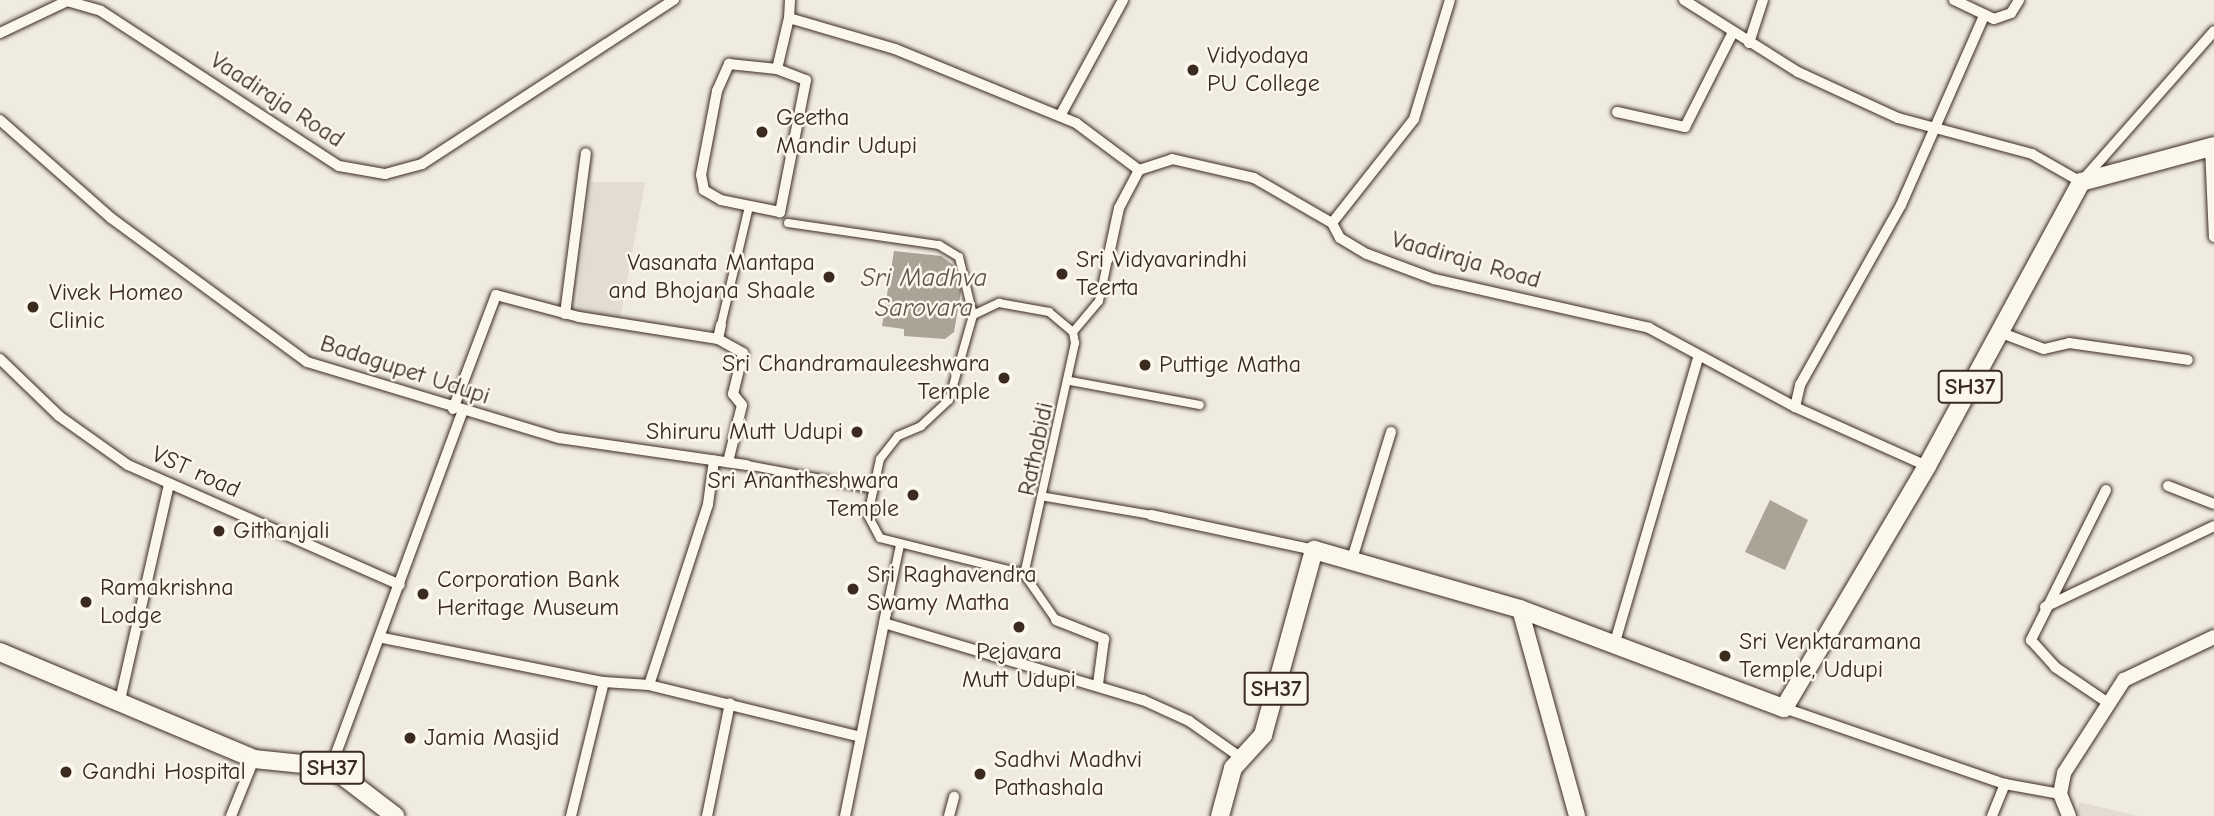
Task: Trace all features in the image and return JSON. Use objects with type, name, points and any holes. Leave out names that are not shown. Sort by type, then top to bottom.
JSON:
[{"type":"main road","points":[[2081,182],[2212,146]]},
{"type":"main road","name":"SH37","points":[[1784,708],[1927,466],[2081,182]]},
{"type":"main road","points":[[1314,550],[1352,559],[1470,599],[1520,609],[1615,642],[1784,708]]},
{"type":"main road","name":"SH37","points":[[1220,816],[1240,757],[1263,735],[1314,550]]},
{"type":"main road","points":[[1520,609],[1577,816]]},
{"type":"main road","points":[[0,652],[120,700]]},
{"type":"main road","name":"SH37","points":[[120,700],[254,759],[331,767],[395,816]]},
{"type":"street","name":"Vaadiraja Road","points":[[0,33],[67,1],[101,11],[339,166],[385,174],[422,164],[674,0]]},
{"type":"street","points":[[777,69],[789,18],[790,0]]},
{"type":"street","points":[[1060,116],[1123,0]]},
{"type":"street","points":[[1332,223],[1414,119],[1450,0]]},
{"type":"street","points":[[1684,0],[1749,43],[1864,102],[1935,127],[2032,155],[2081,182],[2214,31]]},
{"type":"street","points":[[1749,43],[1763,0]]},
{"type":"street","points":[[1954,0],[1983,18],[2004,17],[2019,0]]},
{"type":"street","points":[[789,18],[895,49],[1060,116],[1118,150],[1139,170],[1119,208],[1099,301],[1073,332],[1049,312],[1027,306],[999,303],[973,315]]},
{"type":"street","points":[[1795,407],[1800,385],[1901,205],[1983,18]]},
{"type":"street","points":[[1617,112],[1685,127],[1733,32]]},
{"type":"street","points":[[730,64],[777,69],[806,80],[785,201],[780,212],[749,207],[704,190],[718,91],[730,64]]},
{"type":"street","name":"Badagupet Udupi","points":[[0,120],[111,218],[307,362],[457,411],[559,438],[747,465],[874,489]]},
{"type":"street","points":[[2212,146],[2214,237]]},
{"type":"street","points":[[565,314],[586,153]]},
{"type":"street","name":"Vaadiraja Road","points":[[1139,170],[1172,159],[1254,178],[1332,223],[1340,238],[1367,254],[1434,279],[1649,328],[1698,358],[1795,407],[1927,466]]},
{"type":"street","points":[[718,339],[749,207]]},
{"type":"street","points":[[788,223],[939,245],[959,257],[973,315],[949,400],[921,426],[898,436],[880,459],[868,515],[880,538],[1024,574],[1056,620],[1104,639],[1098,684]]},
{"type":"street","points":[[331,767],[383,638],[496,295],[565,314],[718,339],[743,353],[733,394],[742,405],[728,462]]},
{"type":"street","name":"Rathabidi","points":[[1024,574],[1046,497],[1070,381],[1073,332]]},
{"type":"street","points":[[1999,332],[2044,349],[2069,342],[2188,360]]},
{"type":"street","points":[[1615,642],[1698,358]]},
{"type":"street","name":"VST road","points":[[0,359],[58,416],[128,465],[400,585]]},
{"type":"street","points":[[1070,381],[1200,405]]},
{"type":"street","points":[[1352,559],[1391,432]]},
{"type":"street","points":[[649,685],[708,504],[714,460]]},
{"type":"street","points":[[120,700],[169,484]]},
{"type":"street","points":[[2168,486],[2214,504]]},
{"type":"street","points":[[2106,490],[2034,626],[2034,647],[2108,703]]},
{"type":"street","points":[[1046,497],[1152,515],[1314,550]]},
{"type":"street","points":[[2045,607],[2214,526]]},
{"type":"street","points":[[845,816],[900,545]]},
{"type":"street","points":[[884,623],[1098,684],[1189,721],[1240,757]]},
{"type":"street","points":[[2069,816],[2060,794],[2064,773],[2108,703],[2133,673],[2214,637]]},
{"type":"street","points":[[383,638],[604,682],[649,685],[860,737]]},
{"type":"street","points":[[571,816],[604,682]]},
{"type":"street","points":[[707,816],[730,703]]},
{"type":"street","points":[[1784,708],[2005,784],[2060,794]]},
{"type":"street","points":[[230,816],[254,759]]},
{"type":"street","points":[[1992,816],[2005,784]]},
{"type":"street","points":[[949,816],[954,797]]},
{"type":"shaded area","points":[[590,182],[645,182],[620,319],[576,311]]},
{"type":"shaded area","points":[[2079,802],[2138,816],[2077,816]]},
{"type":"water","name":"Sri Madhva Sarovara","points":[[894,251],[941,256],[956,267],[963,280],[954,332],[945,339],[904,336],[904,329],[882,326]]},
{"type":"water","points":[[1770,500],[1808,520],[1785,570],[1745,552]]},
{"type":"place","name":"Vidyodaya PU College","points":[[1193,70]]},
{"type":"place","name":"Geetha Mandir Udupi","points":[[762,132]]},
{"type":"place","name":"Sri Vidyavarindhi Teerta","points":[[1062,274]]},
{"type":"place","name":"Vasanata Mantapa and Bhojana Shaale","points":[[829,277]]},
{"type":"place","name":"Vivek Homeo Clinic","points":[[33,307]]},
{"type":"place","name":"Puttige Matha","points":[[1145,365]]},
{"type":"place","name":"Sri Chandramauleeshwara Temple","points":[[1004,378]]},
{"type":"place","name":"Shiruru Mutt Udupi","points":[[857,432]]},
{"type":"place","name":"Sri Anantheshwara Temple","points":[[913,495]]},
{"type":"place","name":"Githanjali","points":[[219,531]]},
{"type":"place","name":"Sri Raghavendra Swamy Matha","points":[[853,589]]},
{"type":"place","name":"Corporation Bank Heritage Museum","points":[[423,594]]},
{"type":"place","name":"Ramakrishna Lodge","points":[[86,602]]},
{"type":"place","name":"Pejavara Mutt Udupi","points":[[1019,627]]},
{"type":"place","name":"Sri Venktaramana Temple, Udupi","points":[[1725,656]]},
{"type":"place","name":"Jamia Masjid","points":[[410,738]]},
{"type":"place","name":"Gandhi Hospital","points":[[66,772]]},
{"type":"place","name":"Sadhvi Madhvi Pathashala","points":[[980,774]]}]
